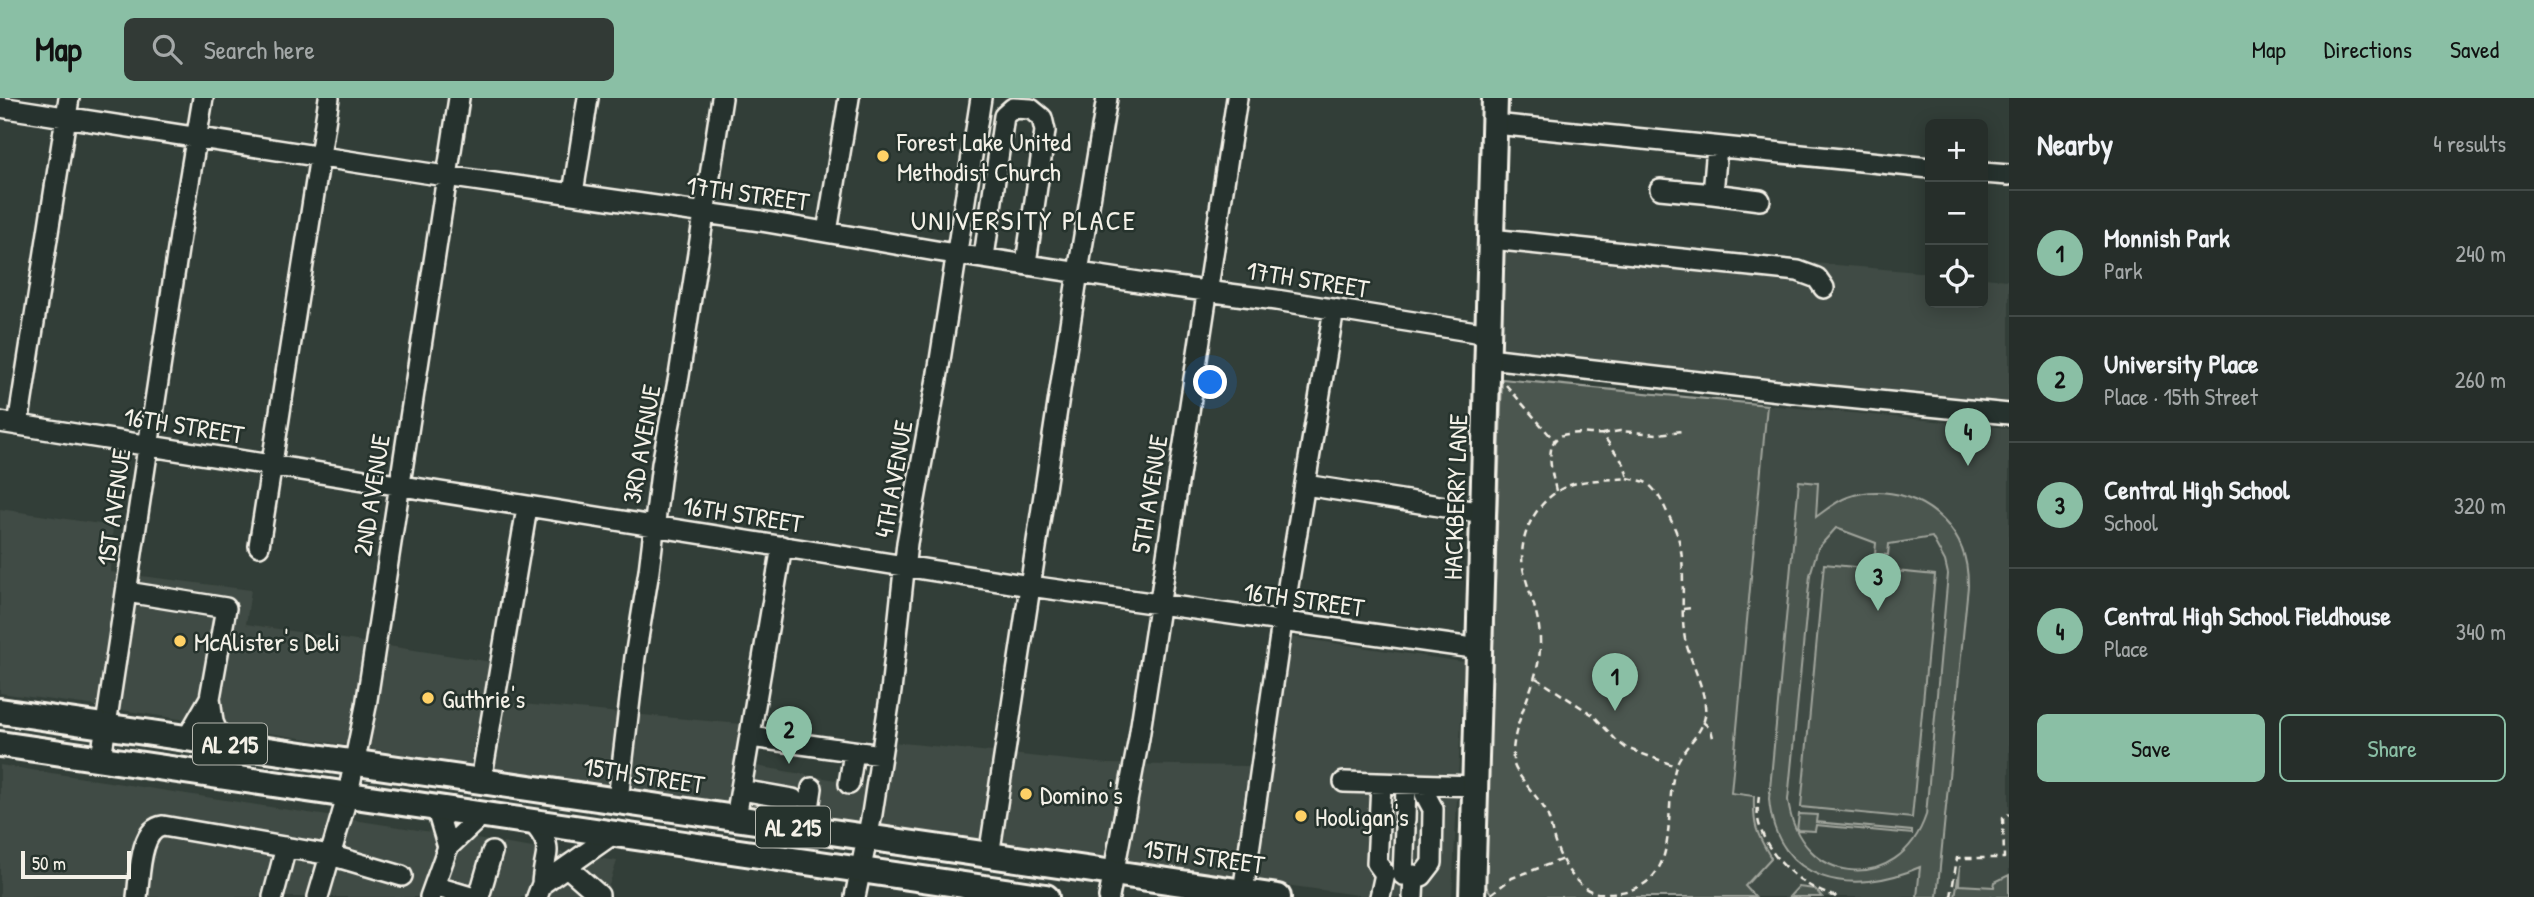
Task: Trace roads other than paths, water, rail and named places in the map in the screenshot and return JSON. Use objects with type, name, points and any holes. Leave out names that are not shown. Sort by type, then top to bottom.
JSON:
[{"type":"main road","name":"HACKBERRY LANE","points":[[1478,896],[1476,786],[1495,98]]},
{"type":"main road","name":"15TH STREET","points":[[0,711],[989,856],[1111,885],[1243,892],[1278,897]]},
{"type":"main road","name":"AL 215","points":[[0,744],[616,832],[1001,894],[1040,897]]},
{"type":"street","name":"1ST AVENUE","points":[[101,758],[203,98]]},
{"type":"street","points":[[259,546],[329,98]]},
{"type":"street","name":"2ND AVENUE","points":[[318,897],[348,794],[366,706],[460,98]]},
{"type":"street","points":[[573,193],[588,98]]},
{"type":"street","name":"3RD AVENUE","points":[[618,800],[628,707],[654,527],[722,98]]},
{"type":"street","points":[[827,232],[849,98]]},
{"type":"street","name":"4TH AVENUE","points":[[855,897],[881,755],[891,691],[899,602],[981,98]]},
{"type":"street","points":[[1026,263],[1045,131],[1042,118],[1049,98]]},
{"type":"street","points":[[989,856],[1107,98]]},
{"type":"street","name":"5TH AVENUE","points":[[1111,885],[1139,738],[1237,98]]},
{"type":"street","points":[[984,257],[1004,117],[1012,103],[1031,109],[1042,118]]},
{"type":"street","name":"17TH STREET","points":[[0,107],[68,107],[198,137],[1334,309],[1488,352],[1800,393],[2009,414]]},
{"type":"street","points":[[9,424],[68,107]]},
{"type":"street","points":[[1494,124],[1925,167]]},
{"type":"street","points":[[1713,194],[1717,146]]},
{"type":"street","points":[[1988,173],[2009,175]]},
{"type":"street","points":[[1660,189],[1760,200]]},
{"type":"street","points":[[1491,239],[1798,271],[1817,278],[1824,288]]},
{"type":"street","points":[[1243,892],[1282,622],[1334,309]]},
{"type":"street","name":"16TH STREET","points":[[9,424],[1030,586],[1480,649]]},
{"type":"street","points":[[1305,485],[1484,513]]},
{"type":"street","points":[[481,781],[527,508]]},
{"type":"street","points":[[736,818],[782,546]]},
{"type":"street","points":[[127,592],[226,608],[211,698],[213,722],[222,743]]},
{"type":"street","points":[[187,738],[211,698]]},
{"type":"street","points":[[758,738],[881,755]]},
{"type":"street","points":[[849,784],[854,752]]},
{"type":"street","points":[[1344,782],[1419,788],[1476,786]]},
{"type":"street","points":[[1381,785],[1377,863],[1406,875]]},
{"type":"street","points":[[806,829],[811,788]]},
{"type":"street","points":[[1413,897],[1406,875],[1419,788]]},
{"type":"street","points":[[1380,897],[1406,875],[1432,863],[1433,809],[1419,788]]},
{"type":"street","points":[[741,790],[793,799]]},
{"type":"street","points":[[769,824],[772,795]]},
{"type":"street","points":[[436,807],[448,847]]},
{"type":"street","points":[[471,897],[432,891],[448,847],[483,814]]},
{"type":"street","points":[[531,820],[543,835],[548,850],[540,891]]},
{"type":"street","points":[[137,897],[146,837],[156,827],[163,826],[330,855],[402,876]]},
{"type":"street","points":[[540,891],[567,867],[616,832]]},
{"type":"street","points":[[273,897],[286,847]]},
{"type":"street","points":[[479,897],[492,852]]},
{"type":"street","points":[[567,867],[599,897]]},
{"type":"place","name":"Forest Lake United Methodist Church","points":[[883,156]]},
{"type":"place","name":"Central High School Fieldhouse","points":[[1968,466]]},
{"type":"place","name":"Central High School","points":[[1878,611]]},
{"type":"place","name":"McAlister's Deli","points":[[180,641]]},
{"type":"place","name":"Guthrie's","points":[[428,698]]},
{"type":"place","name":"Monnish Park","points":[[1615,711]]},
{"type":"place","name":"University Place","points":[[789,764]]},
{"type":"place","name":"Domino's","points":[[1026,794]]},
{"type":"place","name":"Hooligan's","points":[[1301,816]]},
{"type":"district","name":"UNIVERSITY PLACE","points":[[1024,220]]}]
